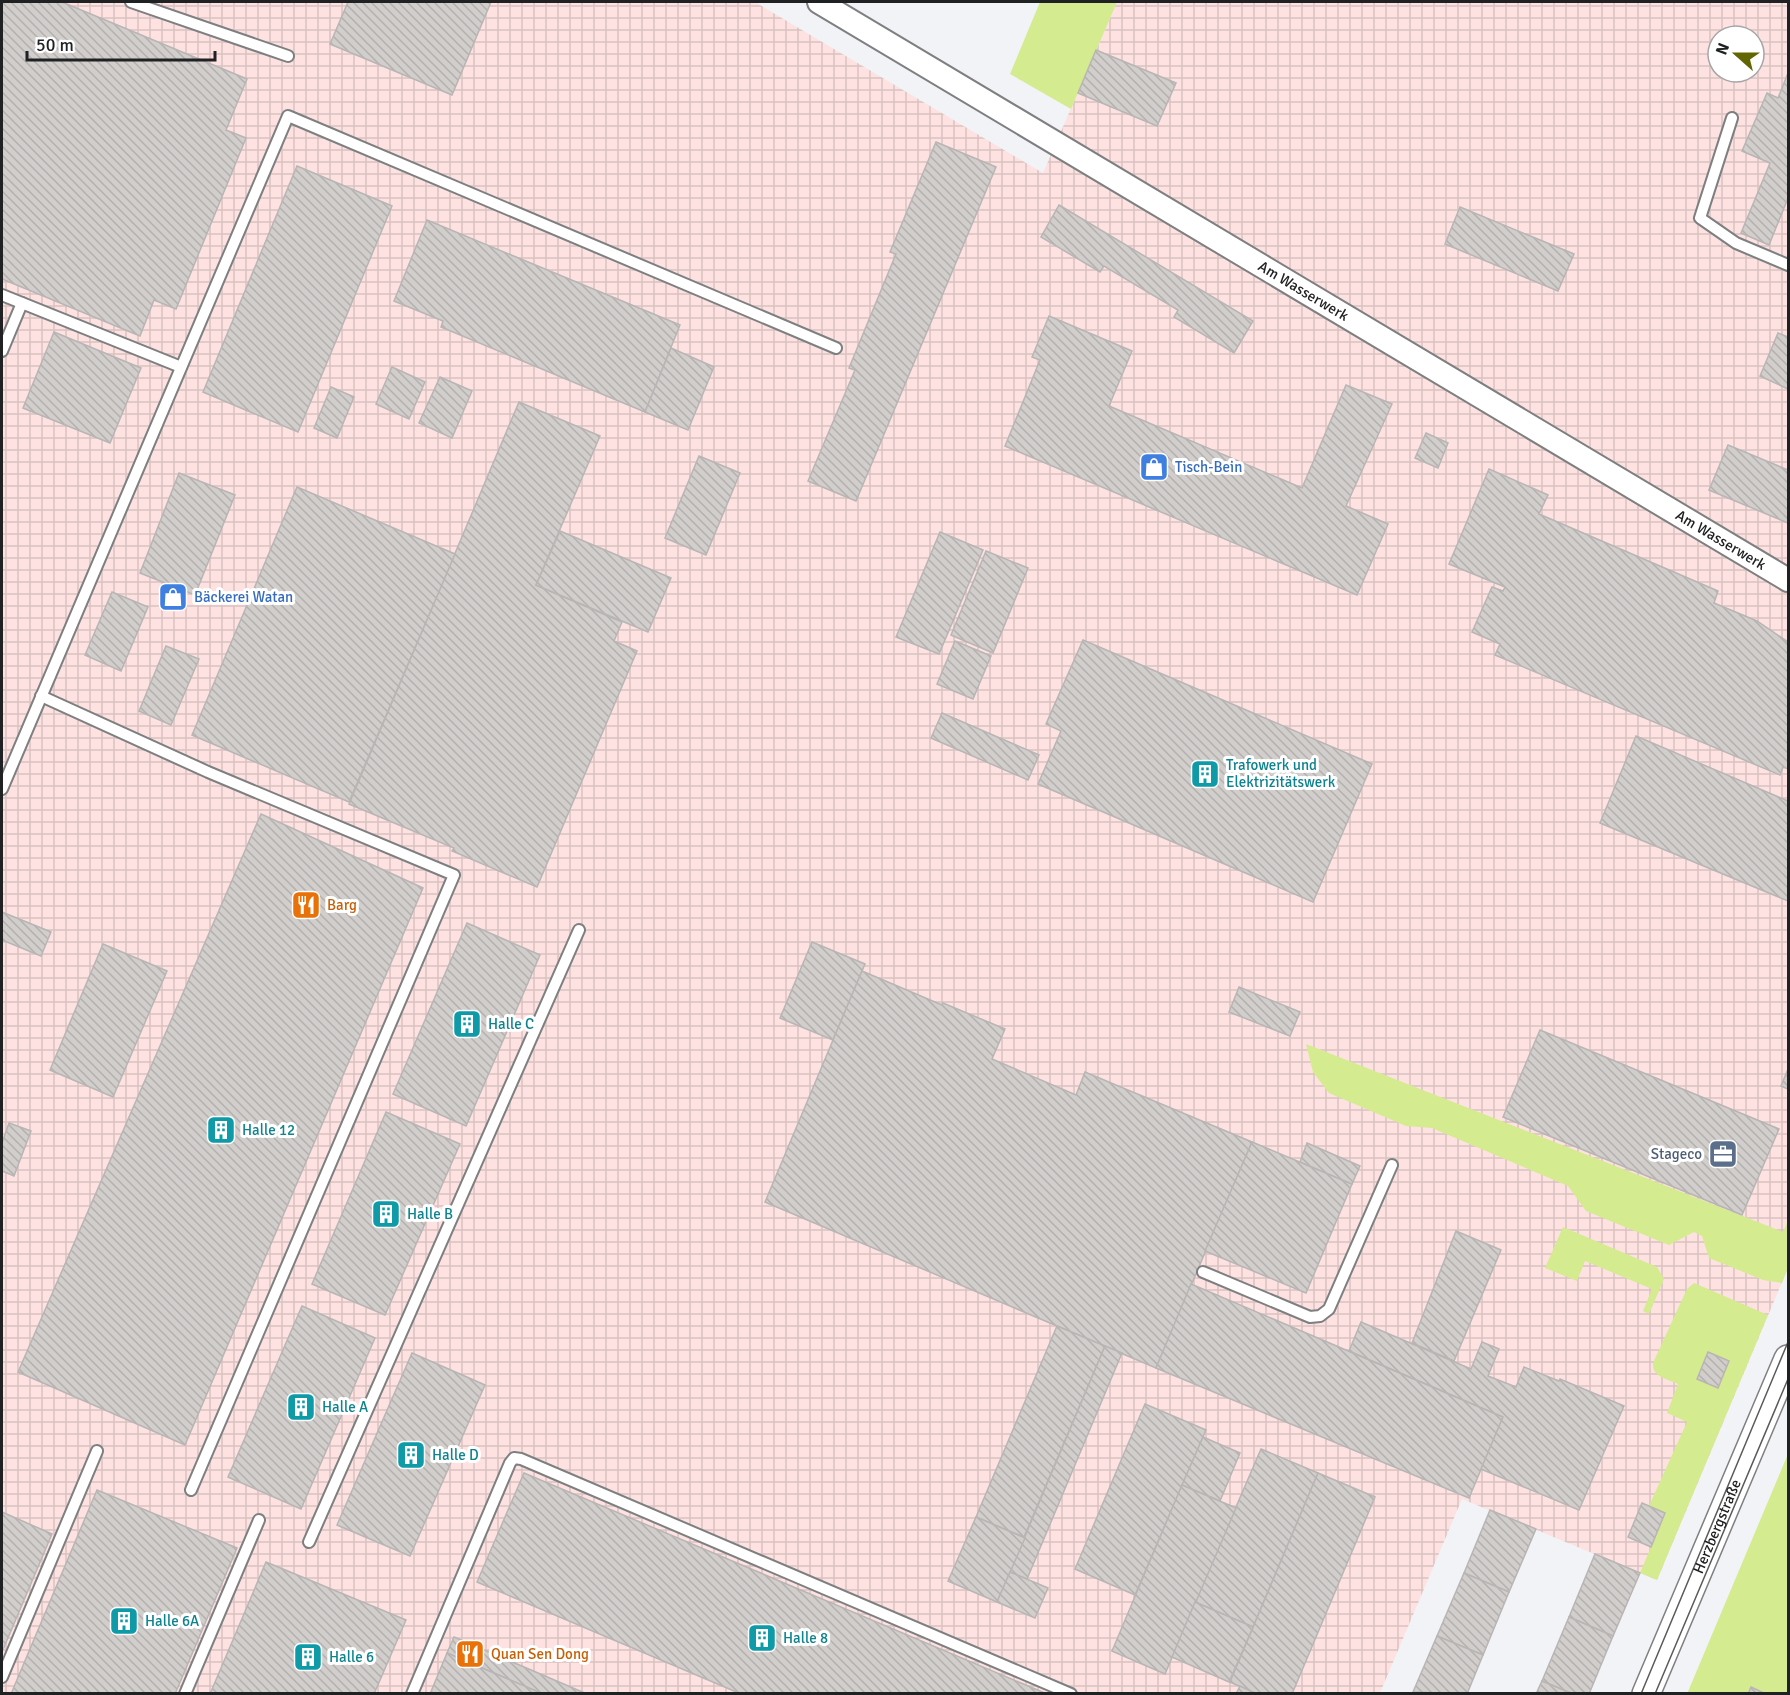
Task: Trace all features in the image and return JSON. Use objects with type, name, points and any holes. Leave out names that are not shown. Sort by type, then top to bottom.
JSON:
[{"type":"street","name":"Am Wasserwerk","points":[[819,2],[1788,580]]},
{"type":"street","name":"Herzbergstraße","points":[[1646,1694],[1788,1359]]},
{"type":"lane","points":[[131,2],[288,56]]},
{"type":"lane","points":[[2,789],[288,116],[836,348]]},
{"type":"lane","points":[[1732,118],[1700,218],[1736,243],[1788,266]]},
{"type":"lane","points":[[2,295],[181,367]]},
{"type":"lane","points":[[2,351],[22,303]]},
{"type":"lane","points":[[41,696],[208,772],[454,875],[191,1490]]},
{"type":"lane","points":[[309,1542],[579,930]]},
{"type":"lane","points":[[1203,1272],[1310,1317],[1320,1316],[1329,1309],[1392,1165]]},
{"type":"lane","points":[[2,1677],[98,1451]]},
{"type":"lane","points":[[412,1694],[514,1458],[521,1459],[1071,1694]]},
{"type":"lane","points":[[185,1694],[259,1520]]},
{"type":"shaded area","points":[[2,2],[755,2],[1043,173],[1117,2],[1788,2],[1788,1268],[1657,1580],[1462,1499],[1380,1693],[2,1694]]},
{"type":"green space","points":[[1040,2],[1117,2],[1071,109],[1010,74]]},
{"type":"green space","points":[[1306,1044],[1783,1232],[1788,1221],[1788,1268],[1782,1283],[1763,1280],[1709,1258],[1702,1236],[1694,1232],[1669,1245],[1586,1211],[1568,1186],[1432,1128],[1406,1126],[1329,1093],[1313,1072]]},
{"type":"green space","points":[[1563,1227],[1657,1267],[1664,1279],[1649,1314],[1643,1311],[1652,1289],[1585,1261],[1577,1281],[1545,1268]]},
{"type":"green space","points":[[1694,1283],[1768,1315],[1657,1580],[1640,1573],[1665,1514],[1649,1506],[1687,1422],[1667,1413],[1678,1384],[1658,1374],[1653,1368],[1653,1363],[1687,1289]]},
{"type":"green space","points":[[1788,1454],[1788,1693],[1766,1693],[1751,1687],[1748,1693],[1687,1694]]},
{"type":"building","points":[[2,2],[62,2],[247,79],[226,130],[246,138],[176,309],[154,300],[140,336],[2,279]]},
{"type":"building","points":[[348,2],[491,2],[452,95],[330,44]]},
{"type":"building","points":[[1096,50],[1176,83],[1157,126],[1078,93]]},
{"type":"building","points":[[1788,73],[1788,198],[1769,245],[1741,233],[1770,163],[1742,151],[1767,93],[1778,98]]},
{"type":"building","points":[[936,142],[996,167],[856,501],[808,481],[855,370],[849,368],[896,254],[890,252]]},
{"type":"building","points":[[297,166],[392,206],[298,432],[203,392]]},
{"type":"building","points":[[1059,205],[1253,321],[1234,353],[1174,317],[1178,310],[1104,266],[1100,272],[1041,237]]},
{"type":"building","points":[[1460,207],[1574,254],[1558,291],[1445,244]]},
{"type":"building","points":[[427,220],[680,325],[645,412],[441,327],[443,321],[394,301]]},
{"type":"building","name":"Tisch-Bein","points":[[1049,316],[1132,351],[1109,406],[1302,488],[1346,385],[1392,404],[1346,506],[1388,524],[1357,595],[1005,446],[1040,360],[1032,357]]},
{"type":"building","points":[[54,332],[141,368],[110,443],[23,408]]},
{"type":"building","points":[[1778,333],[1788,337],[1788,389],[1760,376]]},
{"type":"building","points":[[671,348],[714,367],[688,430],[645,412]]},
{"type":"building","points":[[392,367],[425,382],[409,419],[376,404]]},
{"type":"building","points":[[440,377],[472,391],[452,438],[419,423]]},
{"type":"building","points":[[331,387],[354,397],[337,438],[314,428]]},
{"type":"building","points":[[519,402],[600,436],[536,585],[622,622],[614,641],[637,651],[537,887],[452,851],[454,848],[349,804]]},
{"type":"building","points":[[1426,433],[1448,443],[1438,468],[1415,458]]},
{"type":"building","points":[[1728,445],[1788,470],[1788,523],[1709,490]]},
{"type":"building","points":[[699,456],[740,473],[706,555],[665,538]]},
{"type":"building","points":[[1489,469],[1548,495],[1539,514],[1718,591],[1714,603],[1757,621],[1788,642],[1788,769],[1783,767],[1780,775],[1495,655],[1500,644],[1472,632],[1492,587],[1503,591],[1505,587],[1449,564]]},
{"type":"building","points":[[179,473],[235,495],[195,595],[140,573]]},
{"type":"building","points":[[297,487],[455,554],[349,802],[192,735]]},
{"type":"building","points":[[560,531],[671,578],[648,632],[536,585]]},
{"type":"building","points":[[940,532],[983,550],[939,654],[896,637]]},
{"type":"building","points":[[986,551],[1028,568],[993,653],[951,635]]},
{"type":"building","points":[[112,592],[148,607],[121,671],[85,655]]},
{"type":"building","name":"Trafowerk und Elektrizitätswerk","points":[[1083,640],[1372,764],[1313,902],[1038,784],[1061,731],[1046,724]]},
{"type":"building","points":[[955,641],[991,656],[973,699],[937,684]]},
{"type":"building","points":[[166,646],[199,659],[171,725],[139,711]]},
{"type":"building","points":[[942,713],[1039,755],[1028,780],[931,738]]},
{"type":"building","points":[[1636,736],[1788,801],[1788,901],[1600,823]]},
{"type":"building","name":"Halle 12","points":[[261,814],[423,888],[185,1445],[18,1372]]},
{"type":"building","points":[[2,912],[51,932],[41,956],[2,940]]},
{"type":"building","name":"Halle C","points":[[467,923],[540,955],[466,1126],[393,1094]]},
{"type":"building","points":[[812,942],[865,964],[833,1040],[780,1018]]},
{"type":"building","points":[[103,944],[167,971],[113,1097],[50,1070]]},
{"type":"building","points":[[862,971],[1005,1029],[992,1059],[1076,1095],[1085,1072],[1252,1142],[1156,1368],[765,1202]]},
{"type":"building","points":[[1239,987],[1300,1012],[1290,1036],[1229,1012]]},
{"type":"building","points":[[1540,1030],[1779,1129],[1742,1215],[1503,1117]]},
{"type":"building","points":[[1788,1069],[1788,1089],[1781,1086]]},
{"type":"building","name":"Halle B","points":[[386,1112],[460,1144],[385,1315],[312,1284]]},
{"type":"building","points":[[9,1123],[31,1131],[14,1176],[2,1171],[2,1143]]},
{"type":"building","points":[[1252,1142],[1352,1184],[1306,1293],[1205,1251]]},
{"type":"building","points":[[1307,1143],[1360,1166],[1352,1184],[1300,1162]]},
{"type":"building","points":[[1456,1231],[1501,1250],[1454,1361],[1412,1343]]},
{"type":"building","points":[[1191,1284],[1503,1417],[1469,1498],[1156,1368]]},
{"type":"building","name":"Halle A","points":[[302,1306],[375,1338],[301,1509],[228,1477]]},
{"type":"building","points":[[1361,1322],[1471,1369],[1482,1342],[1499,1349],[1488,1376],[1516,1387],[1524,1367],[1559,1381],[1560,1379],[1624,1406],[1579,1510],[1481,1469],[1503,1417],[1349,1351]]},
{"type":"building","points":[[1057,1326],[1105,1346],[1024,1537],[976,1517]]},
{"type":"building","points":[[1105,1346],[1122,1353],[1027,1579],[1010,1572]]},
{"type":"building","points":[[1708,1352],[1729,1361],[1718,1388],[1697,1379]]},
{"type":"building","name":"Halle D","points":[[412,1353],[485,1385],[410,1556],[337,1525]]},
{"type":"building","points":[[1145,1404],[1206,1430],[1135,1595],[1075,1569]]},
{"type":"building","points":[[1203,1437],[1240,1453],[1220,1501],[1182,1485]]},
{"type":"building","points":[[1261,1449],[1318,1473],[1253,1627],[1195,1602]]},
{"type":"building","name":"Halle 8","points":[[524,1473],[1047,1694],[741,1694],[477,1582]]},
{"type":"building","points":[[1318,1473],[1375,1497],[1292,1694],[1257,1694],[1230,1682]]},
{"type":"building","points":[[1182,1485],[1236,1508],[1165,1674],[1112,1651]]},
{"type":"building","name":"Halle 6A","points":[[97,1490],[237,1548],[175,1694],[11,1694]]},
{"type":"building","points":[[1642,1503],[1665,1513],[1651,1547],[1628,1537]]},
{"type":"building","points":[[1490,1510],[1536,1529],[1509,1592],[1464,1573]]},
{"type":"building","points":[[2,1512],[52,1534],[2,1652]]},
{"type":"building","points":[[976,1517],[1025,1538],[997,1602],[948,1581]]},
{"type":"building","points":[[1595,1554],[1640,1573],[1613,1636],[1569,1617]]},
{"type":"building","name":"Halle 6","points":[[266,1562],[406,1620],[374,1694],[210,1694]]},
{"type":"building","points":[[1010,1572],[1048,1588],[1035,1618],[997,1602]]},
{"type":"building","points":[[1464,1573],[1509,1592],[1483,1655],[1437,1636]]},
{"type":"building","points":[[1195,1602],[1253,1627],[1229,1682],[1172,1657]]},
{"type":"building","points":[[1569,1617],[1613,1636],[1589,1694],[1573,1694],[1542,1681]]},
{"type":"building","points":[[1437,1636],[1483,1655],[1467,1694],[1413,1692]]},
{"type":"building","points":[[454,1637],[587,1694],[543,1694],[447,1653]]},
{"type":"building","points":[[447,1653],[543,1694],[430,1694]]},
{"type":"building","points":[[1542,1681],[1573,1694],[1536,1694]]},
{"type":"building","points":[[1240,1686],[1257,1694],[1236,1694]]},
{"type":"building","points":[[1751,1687],[1766,1694],[1748,1694]]},
{"type":"tram line","points":[[1641,1694],[1788,1342]]},
{"type":"tram line","points":[[1655,1694],[1788,1379]]},
{"type":"place","name":"Tisch-Bein","points":[[1154,467]]},
{"type":"place","name":"Bäckerei Watan","points":[[173,597]]},
{"type":"place","name":"Trafowerk und Elektrizitätswerk","points":[[1205,774]]},
{"type":"place","name":"Barg","points":[[306,905]]},
{"type":"place","name":"Halle C","points":[[467,1024]]},
{"type":"place","name":"Halle 12","points":[[221,1130]]},
{"type":"place","name":"Stageco","points":[[1723,1154]]},
{"type":"place","name":"Halle B","points":[[386,1214]]},
{"type":"place","name":"Halle A","points":[[301,1407]]},
{"type":"place","name":"Halle D","points":[[411,1455]]},
{"type":"place","name":"Halle 6A","points":[[124,1621]]},
{"type":"place","name":"Halle 8","points":[[762,1638]]},
{"type":"place","name":"Quan Sen Dong","points":[[470,1654]]},
{"type":"place","name":"Halle 6","points":[[308,1657]]}]
